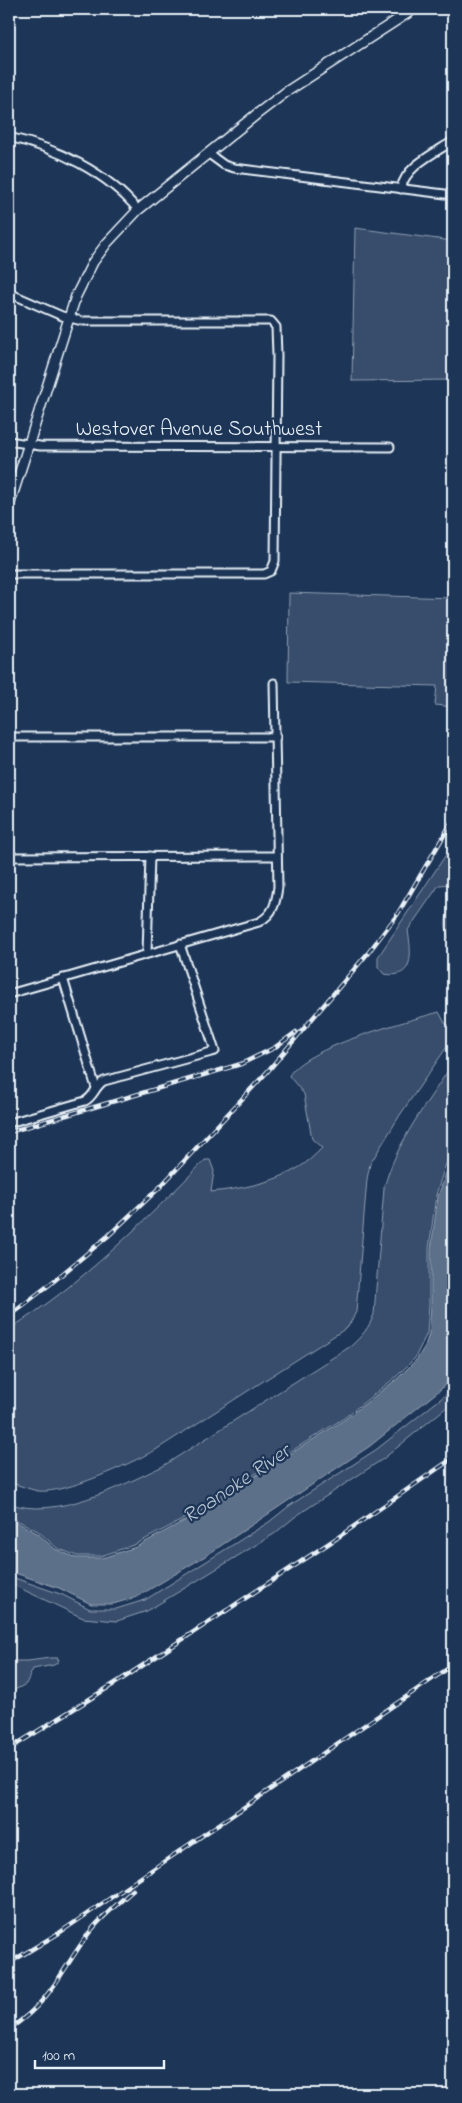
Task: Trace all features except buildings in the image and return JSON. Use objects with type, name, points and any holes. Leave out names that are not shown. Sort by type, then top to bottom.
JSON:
[{"type":"street","points":[[9,506],[80,288],[93,262],[112,237],[138,210],[286,92],[414,9]]},
{"type":"street","points":[[9,137],[43,147],[84,166],[123,194],[138,210]]},
{"type":"street","points":[[401,189],[402,182],[409,171],[453,142]]},
{"type":"street","points":[[208,154],[224,165],[234,168],[453,196]]},
{"type":"street","points":[[9,293],[69,318],[90,321],[271,321],[276,327],[275,561],[271,571],[267,574],[9,574]]},
{"type":"street","name":"Westover Avenue Southwest","points":[[9,441],[29,445],[156,448],[390,447]]},
{"type":"street","points":[[9,994],[259,922],[269,915],[276,902],[277,856],[274,683]]},
{"type":"street","points":[[9,737],[276,737]]},
{"type":"street","points":[[147,953],[150,856]]},
{"type":"street","points":[[9,857],[277,856]]},
{"type":"street","points":[[9,1123],[85,1101],[93,1095],[96,1088],[104,1080],[215,1050],[180,944]]},
{"type":"street","points":[[63,978],[96,1088]]},
{"type":"shaded area","points":[[355,228],[453,241],[453,380],[352,381]]},
{"type":"shaded area","points":[[289,593],[453,598],[453,707],[435,705],[437,686],[288,682]]},
{"type":"shaded area","points":[[453,844],[453,884],[439,885],[408,930],[410,955],[406,968],[402,973],[394,975],[384,974],[378,967],[378,957]]},
{"type":"shaded area","points":[[453,903],[453,947],[448,936],[446,920]]},
{"type":"shaded area","points":[[439,1012],[445,1023],[453,1027],[453,1038],[400,1115],[370,1164],[367,1179],[356,1312],[348,1327],[154,1451],[129,1463],[81,1483],[50,1491],[38,1491],[9,1482],[9,1329],[87,1272],[136,1228],[205,1160],[210,1160],[214,1171],[211,1192],[245,1187],[278,1178],[305,1164],[322,1148],[312,1139],[304,1094],[289,1076],[298,1066],[314,1055],[334,1046],[381,1029]]},
{"type":"shaded area","points":[[453,1063],[453,1148],[436,1195],[429,1249],[427,1333],[415,1358],[397,1376],[344,1418],[182,1520],[136,1544],[101,1556],[77,1556],[57,1548],[38,1531],[9,1516],[9,1503],[27,1507],[46,1508],[87,1499],[128,1483],[163,1466],[351,1346],[359,1339],[374,1314],[384,1188],[389,1171],[414,1123]]},
{"type":"shaded area","points":[[453,1154],[453,1376],[441,1389],[370,1446],[207,1555],[137,1597],[113,1604],[91,1604],[59,1588],[9,1571],[9,1518],[37,1533],[55,1549],[76,1558],[102,1558],[136,1547],[184,1521],[344,1420],[398,1378],[417,1359],[425,1346],[429,1334],[431,1249],[438,1196]]},
{"type":"shaded area","points":[[453,1389],[453,1402],[383,1459],[296,1516],[274,1534],[147,1611],[117,1621],[83,1618],[9,1583],[9,1576],[63,1595],[90,1609],[116,1609],[145,1600],[269,1522],[289,1506],[377,1449]]},
{"type":"shaded area","points":[[58,1658],[59,1661],[54,1665],[33,1669],[26,1684],[9,1693],[9,1661]]},
{"type":"railway","points":[[9,1316],[108,1236],[160,1187],[267,1072],[368,953],[397,915],[453,820]]},
{"type":"railway","points":[[9,1132],[241,1064],[274,1048],[296,1032]]},
{"type":"railway","points":[[9,1749],[122,1679],[337,1538],[453,1458]]},
{"type":"railway","points":[[9,1963],[59,1933],[453,1665]]},
{"type":"railway","points":[[9,2029],[36,2008],[46,1997],[94,1927],[133,1890]]},
{"type":"water label","name":"Roanoke River","points":[[237,1485]]}]
